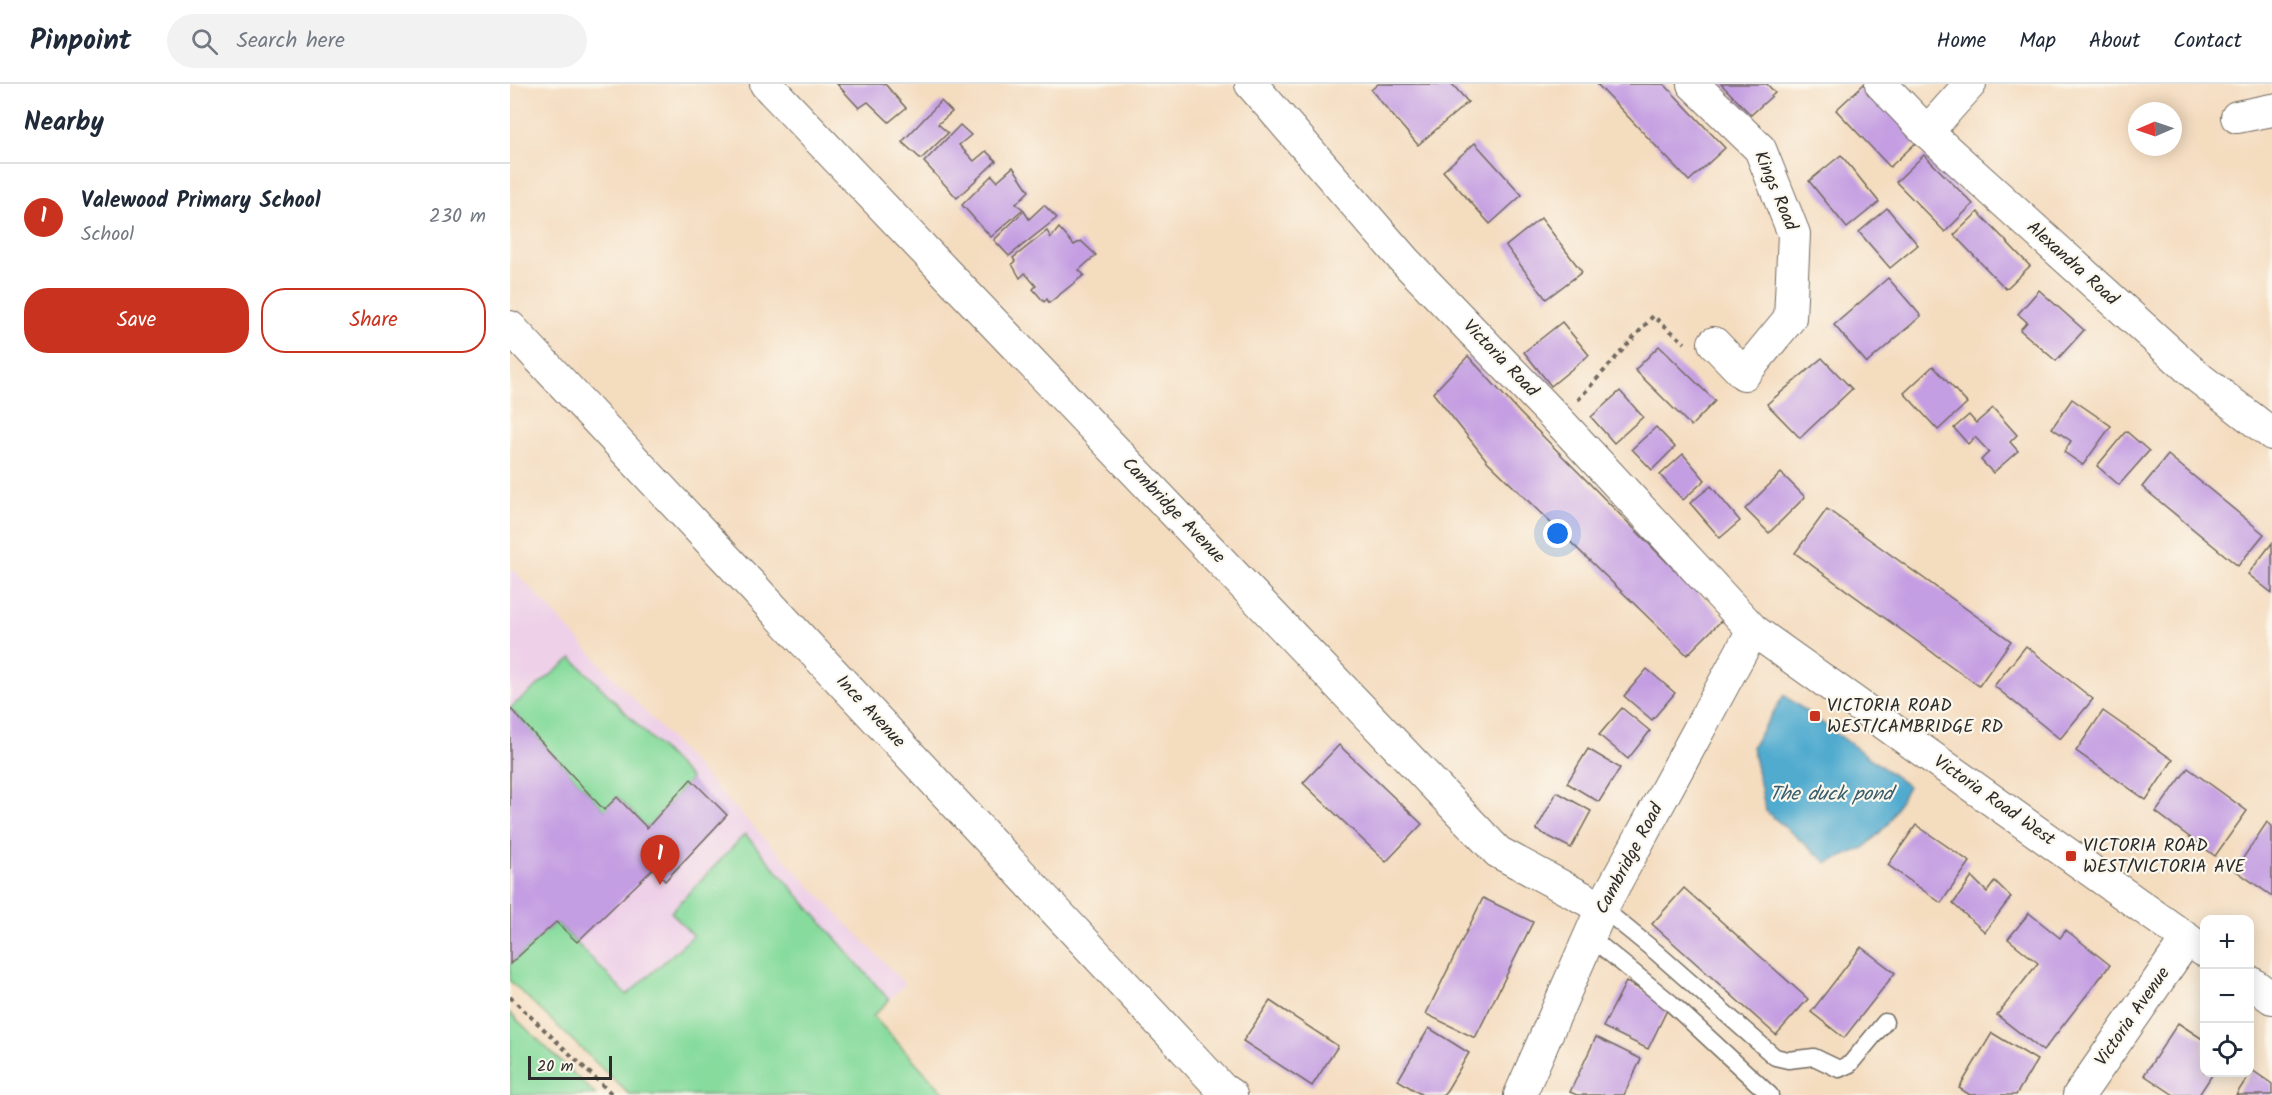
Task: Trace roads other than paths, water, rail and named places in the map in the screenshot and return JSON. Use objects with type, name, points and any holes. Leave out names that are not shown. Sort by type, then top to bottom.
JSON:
[{"type":"street","name":"Cambridge Avenue","points":[[766,84],[1498,852],[1602,908]]},
{"type":"street","name":"Victoria Road","points":[[1251,84],[1404,260],[1559,421],[1753,630]]},
{"type":"street","name":"Kings Road","points":[[1693,84],[1760,149],[1794,234],[1790,318],[1744,374],[1714,343]]},
{"type":"street","name":"Alexandra Road","points":[[1881,84],[1927,132],[2199,378],[2272,434]]},
{"type":"street","points":[[1927,132],[1970,84]]},
{"type":"street","points":[[2237,117],[2272,110]]},
{"type":"street","name":"Ince Avenue","points":[[510,327],[1197,1063],[1231,1095]]},
{"type":"street","name":"Cambridge Road","points":[[1520,1095],[1602,908],[1753,630]]},
{"type":"street","name":"Victoria Road West","points":[[1753,630],[2196,945]]},
{"type":"street","name":"Victoria Avenue","points":[[2079,1095],[2196,945]]},
{"type":"street","points":[[2254,985],[2272,998]]},
{"type":"lane","points":[[1602,908],[1656,952],[1775,1057],[1788,1060],[1814,1057],[1839,1069],[1850,1064],[1885,1022]]},
{"type":"lane","points":[[1590,937],[1671,1003],[1770,1095]]},
{"type":"water","name":"The duck pond","points":[[1784,695],[1908,786],[1888,824],[1864,848],[1827,863],[1766,811],[1752,747]]},
{"type":"place","name":"VICTORIA ROAD WEST/CAMBRIDGE RD","points":[[1815,716]]},
{"type":"place","name":"VICTORIA ROAD WEST/VICTORIA AVE","points":[[2071,856]]},
{"type":"place","name":"Valewood Primary School","points":[[660,885]]}]
